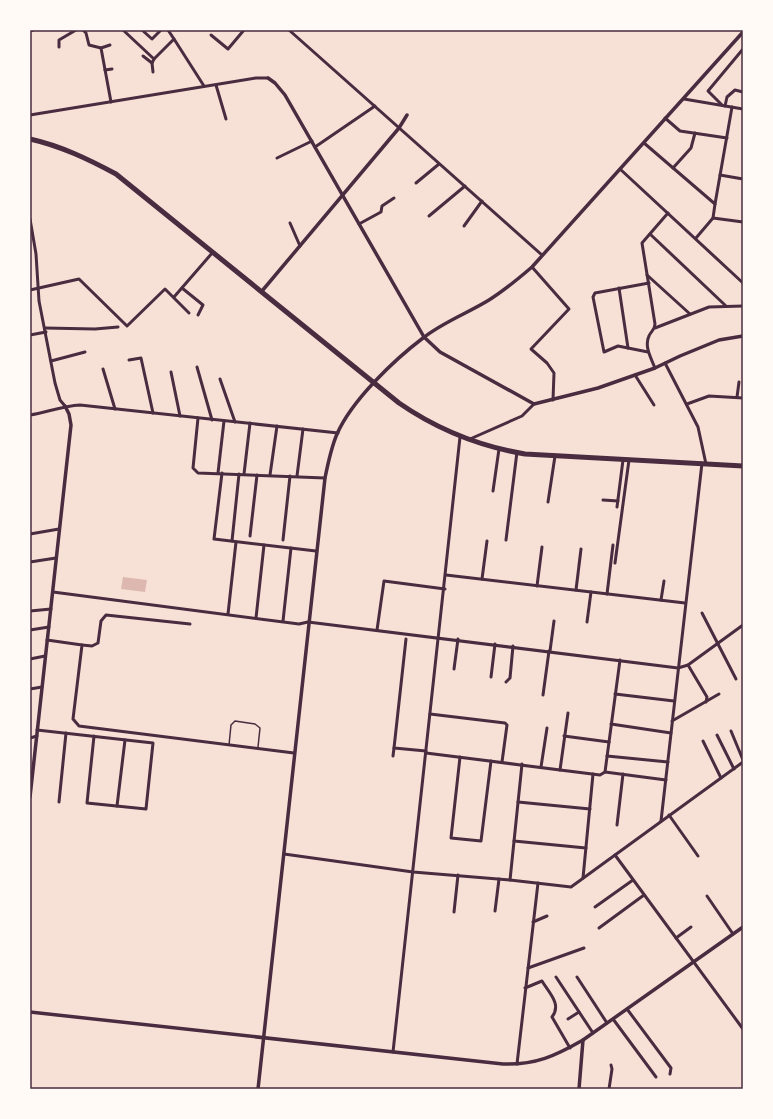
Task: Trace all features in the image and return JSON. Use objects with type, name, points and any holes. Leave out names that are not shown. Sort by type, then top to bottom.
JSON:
[{"type":"highway","points":[[30,139],[48,143],[76,154],[116,174],[399,403],[420,417],[460,437],[499,449],[555,456],[743,466]]},
{"type":"street","points":[[59,47],[58,40],[76,30]]},
{"type":"street","points":[[83,30],[86,33],[89,46],[101,48],[110,45]]},
{"type":"street","points":[[123,30],[154,59]]},
{"type":"street","points":[[142,30],[152,39],[161,30]]},
{"type":"street","points":[[168,30],[204,86]]},
{"type":"street","points":[[211,35],[228,49],[244,30]]},
{"type":"street","points":[[289,30],[542,256]]},
{"type":"street","points":[[258,1089],[265,1037],[316,551],[329,455],[338,433],[350,413],[374,382],[424,337],[489,300],[507,288],[532,267],[743,32]]},
{"type":"street","points":[[153,72],[152,63],[154,59],[174,39]]},
{"type":"street","points":[[101,48],[111,102]]},
{"type":"street","points":[[723,105],[708,91],[743,49]]},
{"type":"street","points":[[143,56],[152,63]]},
{"type":"street","points":[[105,70],[112,70]]},
{"type":"street","points":[[30,115],[204,86],[256,78],[268,78],[275,83],[285,95],[424,337],[440,352],[534,404]]},
{"type":"street","points":[[216,85],[226,119]]},
{"type":"street","points":[[723,105],[727,97],[735,90],[743,92]]},
{"type":"street","points":[[684,99],[743,109]]},
{"type":"street","points":[[315,147],[375,106]]},
{"type":"street","points":[[696,238],[713,218],[732,107]]},
{"type":"street","points":[[262,291],[399,128],[407,115]]},
{"type":"street","points":[[665,118],[680,131],[727,138]]},
{"type":"street","points":[[673,168],[691,148],[695,133]]},
{"type":"street","points":[[277,158],[312,141]]},
{"type":"street","points":[[644,142],[715,204]]},
{"type":"street","points":[[416,183],[439,164]]},
{"type":"street","points":[[620,169],[743,283]]},
{"type":"street","points":[[720,175],[743,178]]},
{"type":"street","points":[[429,216],[465,186]]},
{"type":"street","points":[[359,224],[381,212],[382,206],[394,198]]},
{"type":"street","points":[[464,226],[482,201]]},
{"type":"street","points":[[655,328],[642,243],[668,213]]},
{"type":"street","points":[[713,218],[743,222]]},
{"type":"street","points":[[30,219],[36,254],[38,290],[51,361],[60,400],[69,414],[71,425],[37,736],[31,776],[30,797]]},
{"type":"street","points":[[290,223],[300,246]]},
{"type":"street","points":[[650,234],[726,306]]},
{"type":"street","points":[[174,297],[213,252]]},
{"type":"street","points":[[532,267],[569,309],[531,349],[554,373],[553,400]]},
{"type":"street","points":[[647,275],[690,314]]},
{"type":"street","points":[[30,290],[38,290],[46,286],[79,279],[127,326],[165,289],[189,313]]},
{"type":"street","points":[[648,352],[618,346],[604,352],[593,297],[595,293],[649,283]]},
{"type":"street","points":[[182,288],[203,305],[198,315]]},
{"type":"street","points":[[619,288],[628,348]]},
{"type":"street","points":[[655,368],[648,352],[648,336],[655,328],[709,307],[743,306]]},
{"type":"street","points":[[30,335],[46,330],[118,327]]},
{"type":"street","points":[[469,440],[522,416],[534,404],[598,388],[655,368],[665,362],[719,340],[743,336]]},
{"type":"street","points":[[51,361],[85,352]]},
{"type":"street","points":[[128,360],[141,358],[153,413]]},
{"type":"street","points":[[661,821],[685,603],[704,464],[698,427],[665,362]]},
{"type":"street","points":[[198,367],[212,420]]},
{"type":"street","points":[[103,369],[115,409]]},
{"type":"street","points":[[170,372],[180,416]]},
{"type":"street","points":[[635,375],[654,405]]},
{"type":"street","points":[[220,379],[235,422]]},
{"type":"street","points":[[737,397],[739,382]]},
{"type":"street","points":[[687,404],[709,396],[743,398]]},
{"type":"street","points":[[30,415],[48,412],[65,406],[80,405],[338,433]]},
{"type":"street","points":[[198,418],[193,468],[198,473],[257,474],[325,478]]},
{"type":"street","points":[[224,421],[214,539],[316,551]]},
{"type":"street","points":[[244,474],[250,423]]},
{"type":"street","points":[[270,475],[277,426]]},
{"type":"street","points":[[297,476],[303,429]]},
{"type":"street","points":[[393,1052],[445,589],[460,437]]},
{"type":"street","points":[[493,491],[499,449]]},
{"type":"street","points":[[506,540],[517,452]]},
{"type":"street","points":[[548,502],[555,456]]},
{"type":"street","points":[[617,507],[626,460]]},
{"type":"street","points":[[615,563],[626,460]]},
{"type":"street","points":[[232,541],[239,474]]},
{"type":"street","points":[[250,536],[257,474]]},
{"type":"street","points":[[283,540],[290,476]]},
{"type":"street","points":[[603,500],[618,502]]},
{"type":"street","points":[[30,534],[59,529]]},
{"type":"street","points":[[482,579],[487,541]]},
{"type":"street","points":[[228,614],[236,542]]},
{"type":"street","points":[[256,618],[264,545]]},
{"type":"street","points":[[607,594],[613,545]]},
{"type":"street","points":[[538,586],[542,547]]},
{"type":"street","points":[[283,622],[291,548]]},
{"type":"street","points":[[576,590],[581,549]]},
{"type":"street","points":[[30,562],[56,558]]},
{"type":"street","points":[[446,575],[685,603]]},
{"type":"street","points":[[377,630],[384,581],[445,589]]},
{"type":"street","points":[[661,600],[664,581]]},
{"type":"street","points":[[53,592],[299,624],[308,622],[458,639],[678,668],[688,665],[743,626]]},
{"type":"street","points":[[587,622],[591,592]]},
{"type":"street","points":[[30,611],[51,609]]},
{"type":"street","points":[[702,613],[736,679]]},
{"type":"street","points":[[47,640],[92,646],[98,643],[101,621],[106,615],[190,624]]},
{"type":"street","points":[[544,695],[554,621]]},
{"type":"street","points":[[30,630],[49,627]]},
{"type":"street","points":[[393,756],[406,639]]},
{"type":"street","points":[[454,669],[458,639]]},
{"type":"street","points":[[491,677],[495,644]]},
{"type":"street","points":[[82,645],[73,719],[79,726],[294,753]]},
{"type":"street","points":[[506,682],[510,678],[513,646]]},
{"type":"street","points":[[30,659],[45,656]]},
{"type":"street","points":[[605,772],[620,660]]},
{"type":"street","points":[[688,665],[707,697],[706,702]]},
{"type":"street","points":[[30,689],[42,687]]},
{"type":"street","points":[[615,694],[674,701]]},
{"type":"street","points":[[672,721],[719,694]]},
{"type":"street","points":[[560,770],[568,713]]},
{"type":"street","points":[[430,714],[505,723],[507,725],[502,762]]},
{"type":"street","points":[[611,724],[671,733]]},
{"type":"street","points":[[541,767],[547,728]]},
{"type":"street","points":[[37,730],[94,736],[153,743],[146,809],[87,803],[94,736]]},
{"type":"street","points":[[284,854],[413,872],[458,875],[571,887],[743,761],[731,731]]},
{"type":"street","points":[[59,802],[66,733]]},
{"type":"street","points":[[717,735],[734,769]]},
{"type":"street","points":[[30,738],[37,736]]},
{"type":"street","points":[[564,736],[609,742]]},
{"type":"street","points":[[117,806],[124,740]]},
{"type":"street","points":[[703,741],[720,778]]},
{"type":"street","points":[[394,748],[600,775],[605,772],[666,780]]},
{"type":"street","points":[[607,756],[668,762]]},
{"type":"street","points":[[460,757],[451,838],[480,841],[491,761]]},
{"type":"street","points":[[510,880],[522,764]]},
{"type":"street","points":[[583,878],[593,774]]},
{"type":"street","points":[[617,825],[623,774]]},
{"type":"street","points":[[518,802],[590,809]]},
{"type":"street","points":[[669,816],[698,856]]},
{"type":"street","points":[[514,841],[586,848]]},
{"type":"street","points":[[615,855],[743,1030]]},
{"type":"street","points":[[454,912],[458,875]]},
{"type":"street","points":[[496,911],[499,879]]},
{"type":"street","points":[[595,907],[633,880]]},
{"type":"street","points":[[517,1064],[538,883]]},
{"type":"street","points":[[599,928],[644,895]]},
{"type":"street","points":[[707,896],[733,934]]},
{"type":"street","points":[[533,922],[547,916]]},
{"type":"street","points":[[676,938],[691,927]]},
{"type":"street","points":[[30,1012],[393,1052],[517,1064],[546,1059],[570,1048],[743,927]]},
{"type":"street","points":[[528,968],[584,948]]},
{"type":"street","points":[[556,977],[593,1033]]},
{"type":"street","points":[[577,977],[607,1023]]},
{"type":"street","points":[[525,988],[542,981],[557,1004],[557,1010],[552,1017],[570,1048]]},
{"type":"street","points":[[627,1009],[672,1068],[670,1074]]},
{"type":"street","points":[[568,1019],[579,1012]]},
{"type":"street","points":[[613,1019],[656,1077]]},
{"type":"street","points":[[579,1089],[583,1040]]},
{"type":"street","points":[[609,1089],[612,1069],[611,1065]]},
{"type":"lane","points":[[229,745],[231,725],[235,721],[256,724],[260,728],[257,748]]},
{"type":"shaded area","points":[[123,577],[147,580],[145,592],[121,589]]}]
